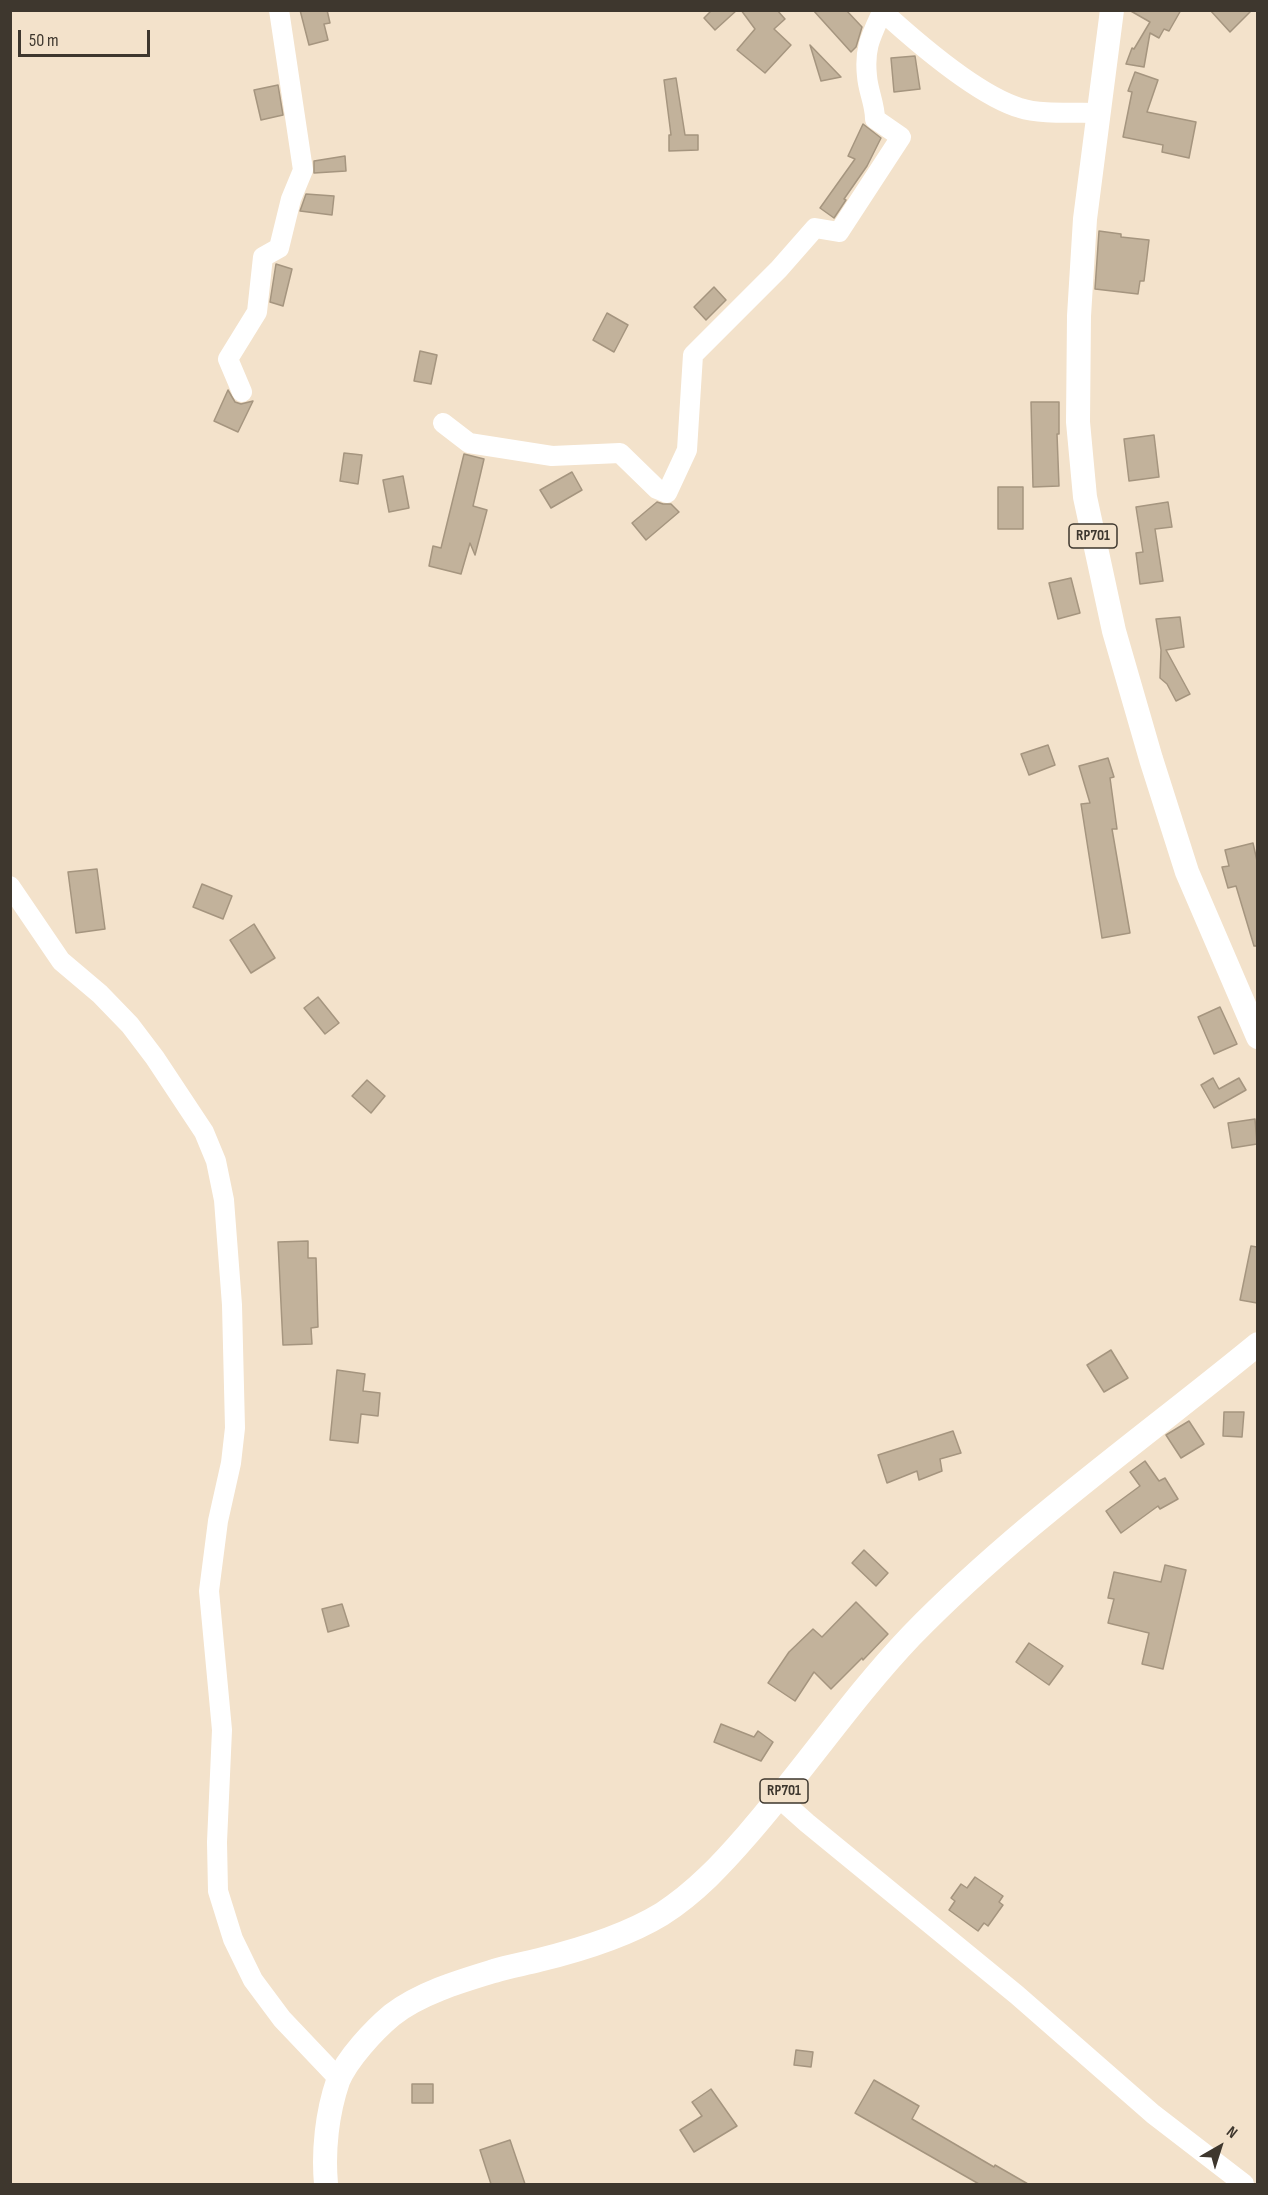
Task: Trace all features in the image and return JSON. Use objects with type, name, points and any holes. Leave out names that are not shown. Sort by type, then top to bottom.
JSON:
[{"type":"main road","name":"RP701","points":[[1112,10],[1085,219],[1078,350],[1078,422],[1085,497],[1114,631],[1158,782],[1187,872],[1257,1037]]},
{"type":"main road","name":"RP701","points":[[326,2184],[326,2133],[339,2079],[356,2053],[394,2014],[418,2000],[497,1970],[607,1940],[659,1916],[694,1892],[779,1798],[900,1648],[946,1600],[1055,1505],[1257,1344]]},
{"type":"street","points":[[242,392],[228,359],[256,312],[263,257],[279,248],[291,199],[303,170],[279,10]]},
{"type":"street","points":[[443,423],[469,443],[552,456],[620,453],[657,489],[667,493],[687,450],[693,355],[779,269],[815,228],[840,232],[901,137],[875,119],[875,106],[867,77],[866,45],[882,11],[965,77],[1002,101],[1029,110],[1098,113]]},
{"type":"street","points":[[10,886],[61,961],[122,1017],[155,1058],[204,1132],[216,1161],[226,1223],[232,1305],[236,1428],[218,1521],[209,1591],[222,1730],[217,1842],[218,1891],[233,1938],[254,1980],[282,2019],[339,2079]]},
{"type":"street","points":[[779,1798],[1017,1995],[1153,2114],[1244,2184]]},
{"type":"building","points":[[300,10],[327,10],[330,23],[324,24],[328,40],[309,45]]},
{"type":"building","points":[[712,10],[737,10],[715,30],[704,18]]},
{"type":"building","points":[[741,10],[777,10],[785,19],[774,29],[791,45],[765,73],[737,50],[755,29]]},
{"type":"building","points":[[813,10],[846,10],[862,27],[856,47],[851,52]]},
{"type":"building","points":[[1129,10],[1181,10],[1169,31],[1164,29],[1159,38],[1150,33],[1144,67],[1126,64],[1132,48],[1134,49],[1150,22]]},
{"type":"building","points":[[1210,10],[1252,10],[1230,32]]},
{"type":"building","points":[[810,45],[841,77],[821,81]]},
{"type":"building","points":[[915,56],[920,89],[894,92],[891,58]]},
{"type":"building","points":[[1135,72],[1158,80],[1147,112],[1196,122],[1189,158],[1162,152],[1163,145],[1123,137],[1132,92],[1128,91]]},
{"type":"building","points":[[676,78],[685,135],[698,135],[698,150],[669,151],[669,135],[671,135],[664,80]]},
{"type":"building","points":[[278,85],[283,115],[261,120],[254,90]]},
{"type":"building","points":[[863,124],[881,138],[867,166],[834,218],[820,208],[855,159],[848,156]]},
{"type":"building","points":[[345,156],[346,171],[314,173],[314,161]]},
{"type":"building","points":[[306,194],[334,196],[332,215],[300,211]]},
{"type":"building","points":[[1099,231],[1121,234],[1121,237],[1149,240],[1144,281],[1140,281],[1138,294],[1095,289]]},
{"type":"building","points":[[276,264],[292,269],[283,306],[270,302]]},
{"type":"building","points":[[714,287],[726,300],[706,320],[694,307]]},
{"type":"building","points":[[607,313],[628,325],[614,352],[593,340]]},
{"type":"building","points":[[420,351],[437,355],[431,384],[414,381]]},
{"type":"building","points":[[228,390],[235,402],[241,404],[253,401],[238,432],[214,421]]},
{"type":"building","points":[[1031,402],[1059,402],[1059,434],[1057,434],[1059,486],[1033,487]]},
{"type":"building","points":[[1154,435],[1159,477],[1129,481],[1124,439]]},
{"type":"building","points":[[344,453],[362,455],[358,484],[340,481]]},
{"type":"building","points":[[464,454],[484,459],[473,506],[487,510],[475,555],[470,543],[461,574],[429,566],[433,546],[441,548]]},
{"type":"building","points":[[572,472],[582,490],[551,508],[540,490]]},
{"type":"building","points":[[403,476],[409,508],[389,512],[383,480]]},
{"type":"building","points":[[998,487],[1023,487],[1023,529],[998,529]]},
{"type":"building","points":[[657,502],[671,504],[679,512],[646,540],[632,523]]},
{"type":"building","points":[[1168,502],[1172,527],[1155,529],[1163,581],[1140,584],[1136,553],[1143,552],[1136,507]]},
{"type":"building","points":[[1071,578],[1080,613],[1058,619],[1049,583]]},
{"type":"building","points":[[1180,617],[1184,647],[1166,650],[1190,694],[1176,701],[1167,684],[1160,678],[1161,650],[1156,619]]},
{"type":"building","points":[[1048,745],[1055,765],[1029,775],[1021,754]]},
{"type":"building","points":[[1108,758],[1114,777],[1110,778],[1117,829],[1112,829],[1130,933],[1102,938],[1081,804],[1090,803],[1079,766]]},
{"type":"building","points":[[1253,843],[1257,861],[1257,946],[1254,946],[1236,886],[1228,888],[1222,867],[1229,866],[1225,850]]},
{"type":"building","points":[[97,869],[105,929],[76,933],[68,872]]},
{"type":"building","points":[[202,884],[232,896],[223,919],[193,907]]},
{"type":"building","points":[[254,924],[275,958],[251,973],[230,940]]},
{"type":"building","points":[[318,997],[339,1023],[325,1034],[304,1008]]},
{"type":"building","points":[[1220,1007],[1237,1044],[1214,1054],[1198,1017]]},
{"type":"building","points":[[1213,1078],[1219,1089],[1239,1078],[1246,1090],[1214,1108],[1201,1085]]},
{"type":"building","points":[[367,1080],[385,1096],[371,1113],[352,1096]]},
{"type":"building","points":[[1255,1119],[1257,1144],[1232,1148],[1228,1123]]},
{"type":"building","points":[[308,1241],[308,1258],[316,1258],[318,1327],[311,1328],[312,1344],[283,1345],[278,1242]]},
{"type":"building","points":[[1251,1246],[1257,1247],[1257,1303],[1240,1300]]},
{"type":"building","points":[[1111,1350],[1128,1378],[1104,1392],[1087,1365]]},
{"type":"building","points":[[337,1370],[365,1374],[363,1391],[380,1393],[378,1416],[361,1414],[358,1443],[330,1440]]},
{"type":"building","points":[[1224,1412],[1244,1412],[1242,1437],[1223,1436]]},
{"type":"building","points":[[1189,1421],[1204,1444],[1181,1458],[1166,1435]]},
{"type":"building","points":[[953,1431],[961,1453],[940,1459],[942,1471],[919,1480],[917,1471],[887,1483],[878,1455]]},
{"type":"building","points":[[1145,1461],[1159,1481],[1165,1478],[1178,1499],[1160,1509],[1158,1506],[1121,1533],[1106,1511],[1140,1486],[1130,1472]]},
{"type":"building","points":[[864,1550],[888,1573],[876,1586],[852,1563]]},
{"type":"building","points":[[1165,1565],[1186,1570],[1163,1669],[1142,1664],[1149,1633],[1108,1623],[1114,1599],[1108,1598],[1114,1572],[1161,1582]]},
{"type":"building","points":[[856,1602],[888,1634],[863,1660],[862,1658],[831,1689],[814,1672],[795,1701],[768,1683],[789,1652],[813,1629],[822,1637]]},
{"type":"building","points":[[342,1604],[349,1626],[328,1632],[322,1609]]},
{"type":"building","points":[[1029,1643],[1063,1666],[1049,1685],[1016,1662]]},
{"type":"building","points":[[721,1724],[754,1737],[758,1731],[773,1742],[761,1761],[714,1742]]},
{"type":"building","points":[[975,1877],[1003,1896],[999,1902],[1003,1905],[988,1926],[984,1923],[978,1931],[949,1910],[955,1901],[951,1898],[961,1884],[967,1888]]},
{"type":"building","points":[[796,2050],[813,2052],[811,2067],[794,2065]]},
{"type":"building","points":[[874,2080],[919,2106],[912,2119],[1028,2184],[979,2184],[855,2113]]},
{"type":"building","points":[[412,2084],[433,2084],[433,2103],[412,2103]]},
{"type":"building","points":[[711,2089],[737,2126],[694,2152],[680,2130],[702,2116],[692,2102]]},
{"type":"building","points":[[510,2140],[525,2184],[491,2184],[480,2150]]}]
